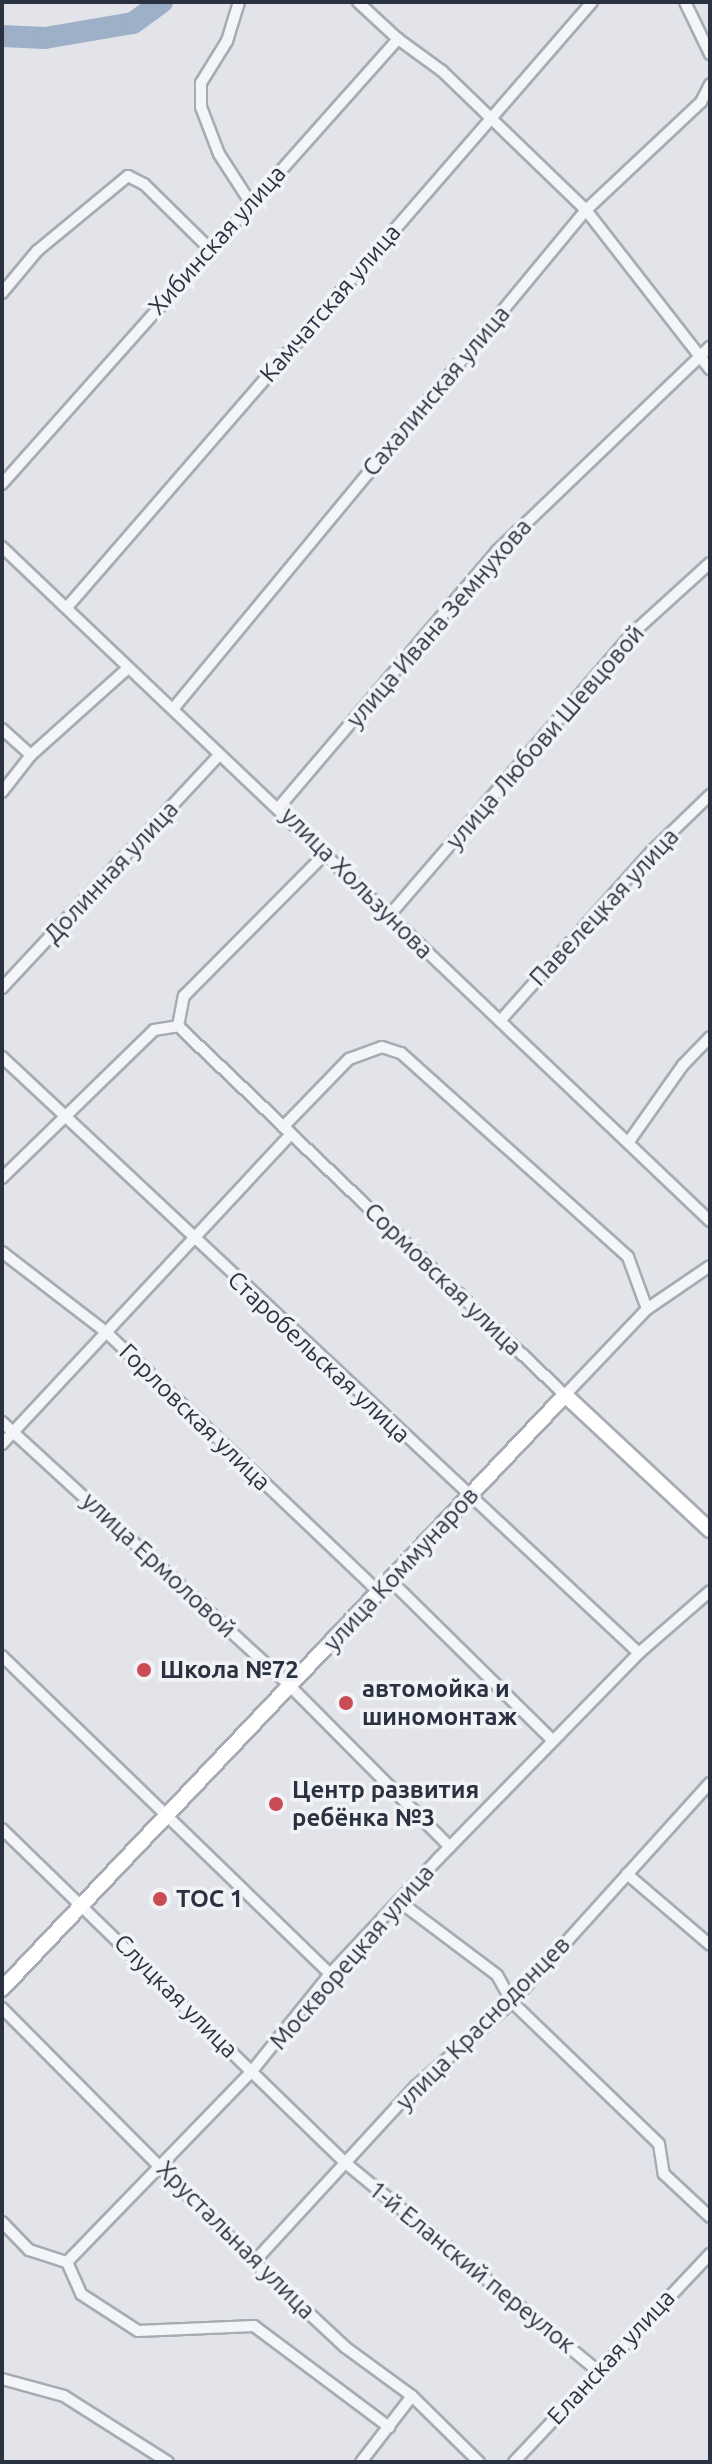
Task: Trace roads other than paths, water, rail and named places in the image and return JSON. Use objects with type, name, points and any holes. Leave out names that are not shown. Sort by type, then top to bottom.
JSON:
[{"type":"street","points":[[239,2],[227,41],[201,83],[201,107],[219,154],[250,202]]},
{"type":"street","points":[[358,2],[398,39],[442,71],[586,210],[710,369]]},
{"type":"street","name":"Камчатская улица","points":[[69,605],[592,2]]},
{"type":"street","points":[[685,2],[710,54]]},
{"type":"street","name":"Хибинская улица","points":[[2,484],[398,39]]},
{"type":"street","name":"Сахалинская улица","points":[[173,709],[586,210],[701,102],[710,84]]},
{"type":"street","points":[[2,293],[37,251],[128,176],[144,184],[209,248]]},
{"type":"street","name":"улица Ивана Земнухова","points":[[280,806],[497,551],[710,347]]},
{"type":"street","name":"улица Хользунова","points":[[2,547],[69,605],[128,668],[219,755],[280,806],[387,918],[630,1140],[710,1221]]},
{"type":"street","name":"улица Любови Шевцовой","points":[[387,918],[635,631],[710,563]]},
{"type":"street","points":[[2,792],[31,755],[128,668]]},
{"type":"street","points":[[2,729],[31,755]]},
{"type":"street","name":"Долинная улица","points":[[2,988],[219,755]]},
{"type":"street","name":"Павелецкая улица","points":[[500,1021],[652,851],[710,795]]},
{"type":"street","points":[[2,1178],[64,1112],[154,1030],[178,1026],[184,996],[325,854]]},
{"type":"street","name":"Сормовская улица","points":[[178,1026],[710,1530]]},
{"type":"street","points":[[630,1140],[683,1065],[710,1037]]},
{"type":"street","points":[[2,1444],[194,1239],[349,1059],[382,1047],[401,1053],[628,1257],[647,1309]]},
{"type":"street","name":"Старобельская улица","points":[[2,1057],[64,1112],[468,1497],[639,1653]]},
{"type":"street","name":"Горловская улица","points":[[2,1252],[107,1333],[379,1592]]},
{"type":"street","name":"улица Коммунаров","points":[[2,1989],[647,1309],[710,1266]]},
{"type":"street","name":"улица Ермоловой","points":[[2,1422],[290,1686],[450,1847]]},
{"type":"street","points":[[390,1580],[552,1740]]},
{"type":"street","name":"Москворецкая улица","points":[[67,2262],[252,2071],[330,1974],[552,1740],[639,1653],[710,1591]]},
{"type":"street","points":[[2,1656],[170,1814],[330,1974]]},
{"type":"street","name":"улица Краснодонцев","points":[[254,2262],[348,2165],[416,2086],[512,2002],[710,1783]]},
{"type":"street","name":"Слуцкая улица","points":[[2,1829],[84,1905],[348,2165]]},
{"type":"street","points":[[627,1874],[710,1945]]},
{"type":"street","points":[[400,1902],[497,1975],[512,2002],[659,2144],[664,2174],[710,2217]]},
{"type":"street","name":"Хрустальная улица","points":[[2,2008],[254,2262],[345,2347],[412,2396],[479,2462]]},
{"type":"street","name":"1-й Еланский переулок","points":[[348,2165],[597,2370]]},
{"type":"street","points":[[2,2222],[29,2250],[67,2262],[81,2294],[138,2331],[254,2326],[389,2427]]},
{"type":"street","name":"Еланская улица","points":[[514,2462],[597,2370],[710,2254]]},
{"type":"street","points":[[2,2379],[64,2396],[168,2462]]},
{"type":"street","points":[[361,2462],[412,2396]]},
{"type":"waterway","points":[[2,36],[45,38],[133,23],[162,2]]},
{"type":"place","name":"Школа №72","points":[[144,1670]]},
{"type":"place","name":"автомойка и шиномонтаж","points":[[346,1703]]},
{"type":"place","name":"Центр развития ребёнка №3","points":[[276,1804]]},
{"type":"place","name":"ТОС 1","points":[[160,1899]]}]
